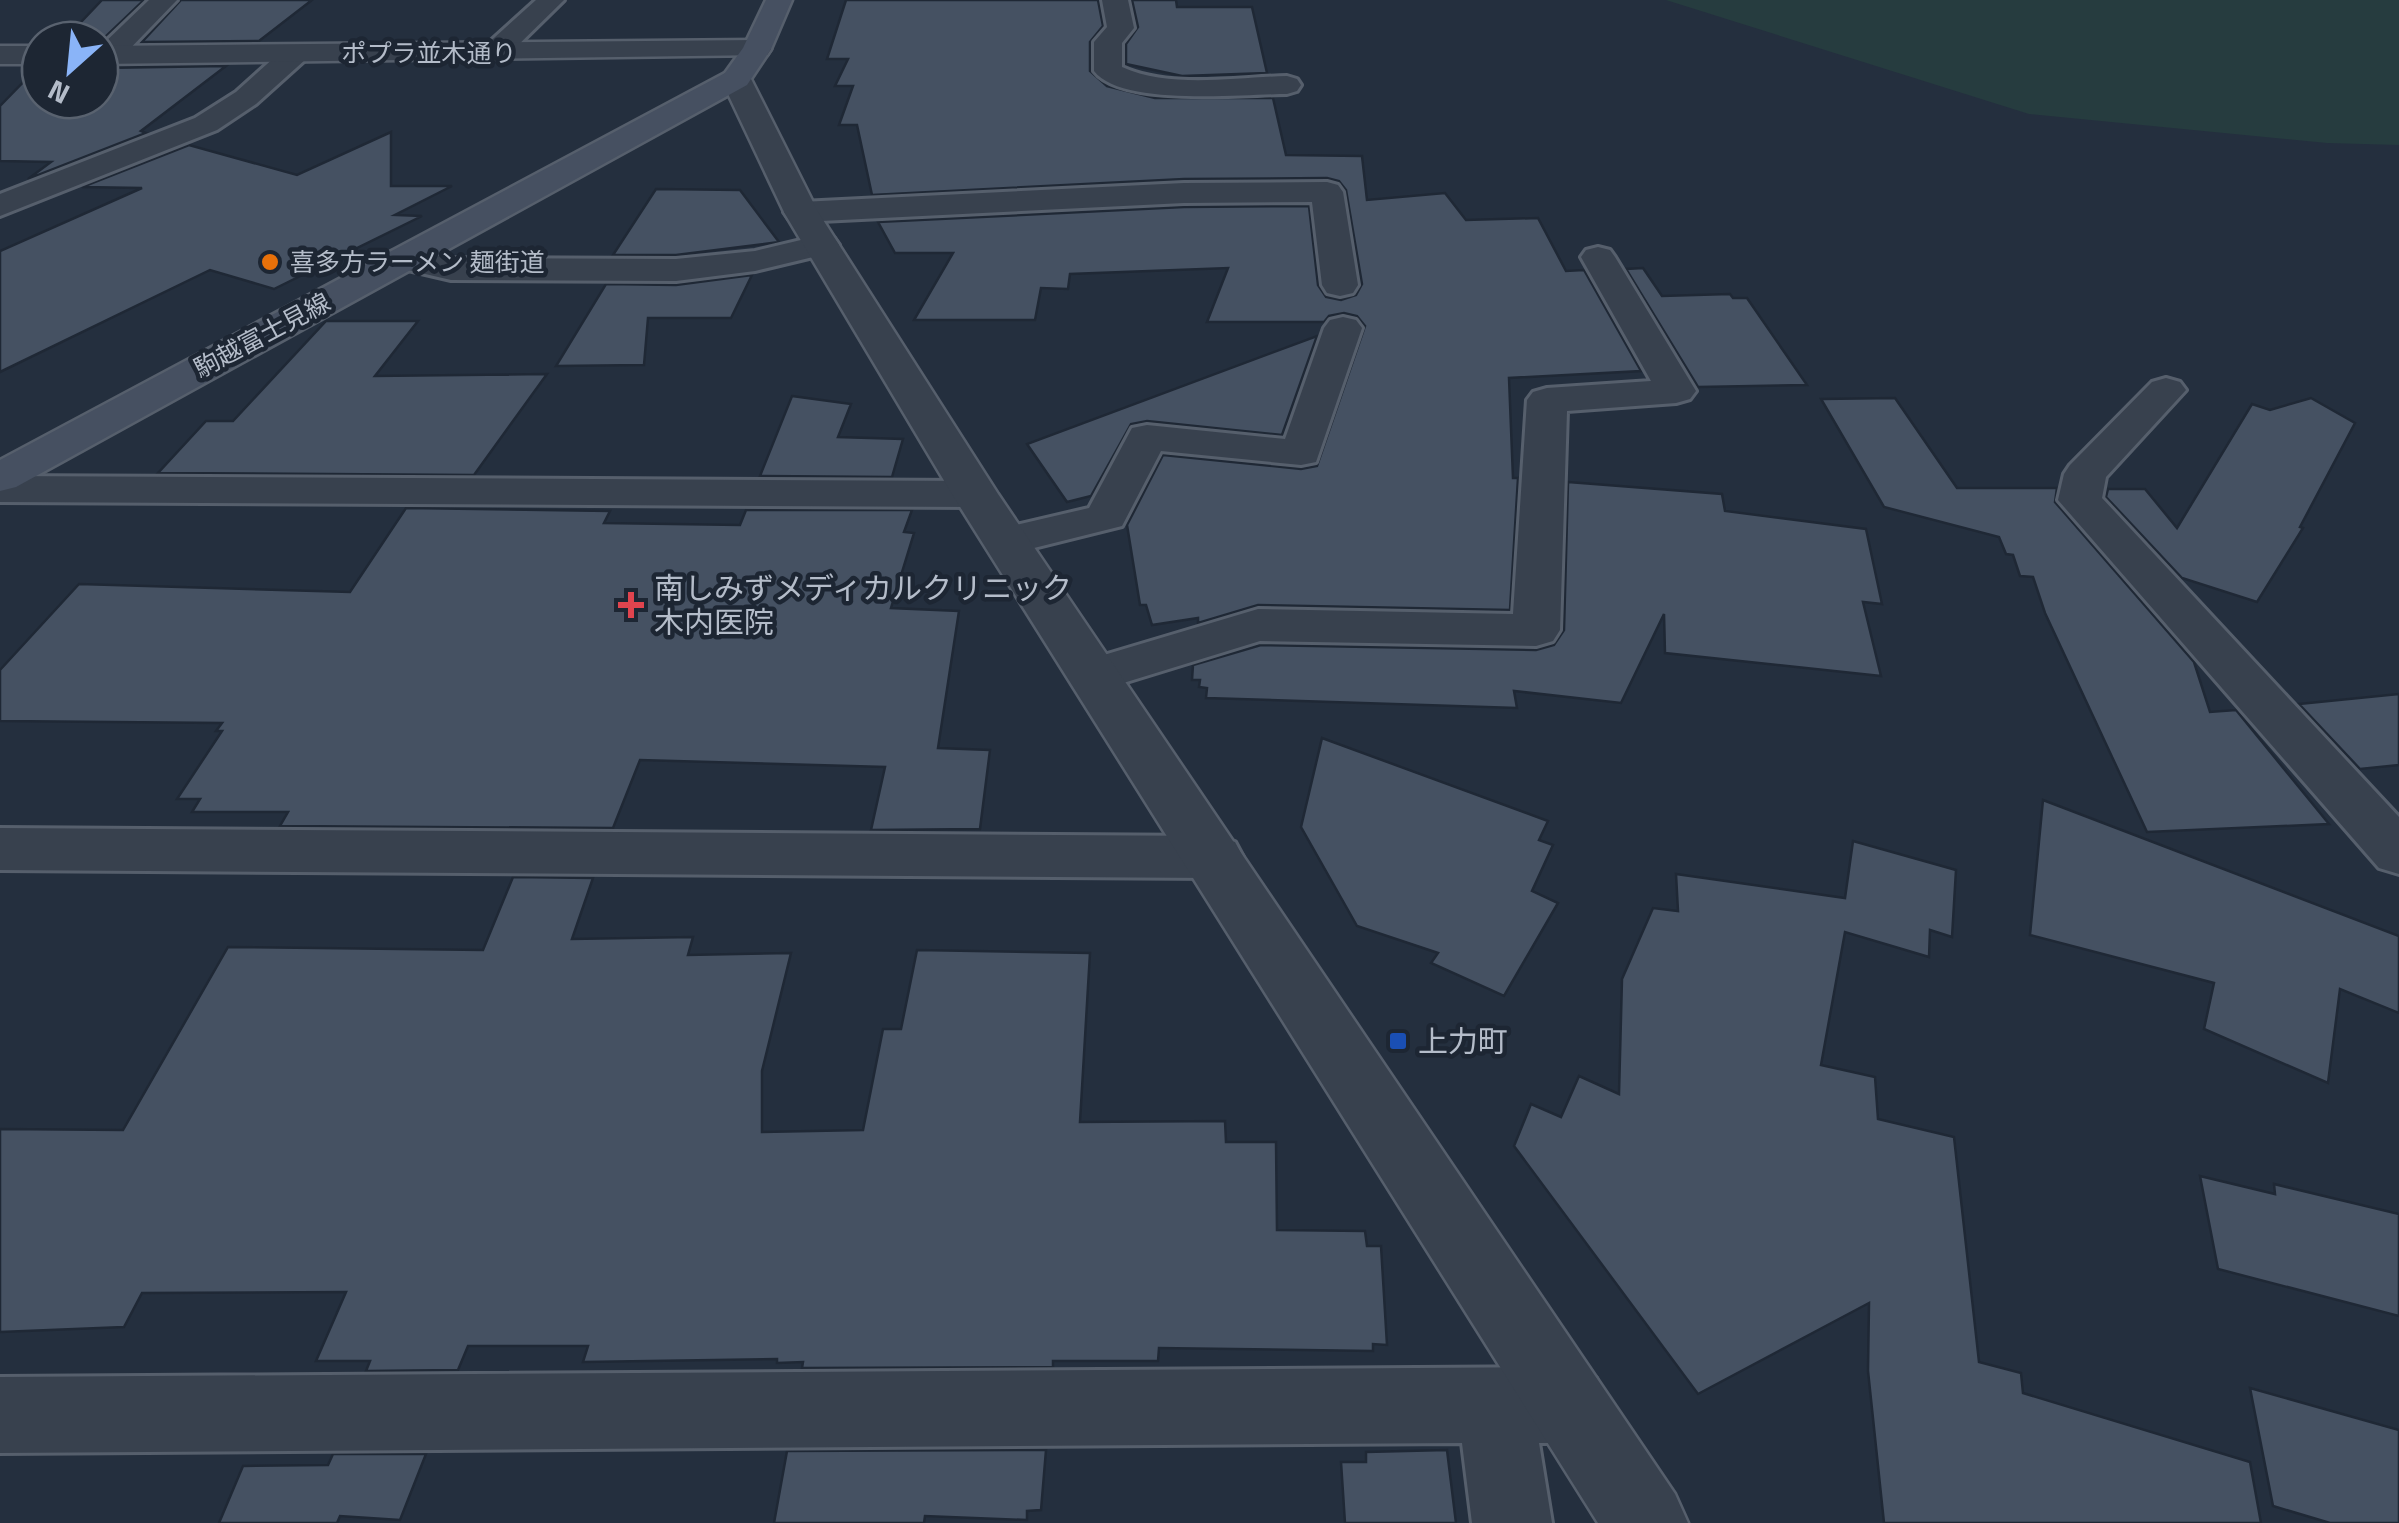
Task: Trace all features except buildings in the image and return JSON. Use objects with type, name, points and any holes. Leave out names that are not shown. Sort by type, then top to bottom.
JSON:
[{"type":"main road","points":[[747,64],[779,0]]},
{"type":"main road","name":"駒越富士見線","points":[[0,478],[403,260],[747,64]]},
{"type":"street","points":[[120,40],[164,0]]},
{"type":"street","points":[[494,52],[551,0]]},
{"type":"street","points":[[1115,0],[1122,28],[1108,42],[1108,72],[1121,80],[1147,84],[1287,84]]},
{"type":"street","name":"ポプラ並木通り","points":[[120,54],[494,52],[747,64]]},
{"type":"street","points":[[0,206],[206,124],[246,98],[296,53]]},
{"type":"street","points":[[747,64],[812,229],[975,494],[1646,1523]]},
{"type":"street","points":[[403,260],[451,270],[676,270],[755,261],[812,229],[1184,193],[1327,192],[1340,285]]},
{"type":"street","points":[[1094,675],[1258,625],[1536,630],[1548,400],[1676,391],[1598,258]]},
{"type":"street","points":[[1006,541],[1106,517],[1147,436],[1301,452],[1343,328]]},
{"type":"street","points":[[2166,390],[2085,474],[2080,500],[2399,853]]},
{"type":"street","points":[[0,489],[975,494]]},
{"type":"street","points":[[0,849],[1215,857]]},
{"type":"street","points":[[0,1415],[1569,1405]]},
{"type":"street","points":[[1496,1406],[1512,1523]]},
{"type":"green space","points":[[1666,0],[2399,0],[2399,145],[2327,143],[2029,114]]},
{"type":"place","name":"喜多方ラーメン 麺街道","points":[[270,262]]},
{"type":"place","name":"南しみずメディカルクリニック 木内医院","points":[[631,605]]},
{"type":"place","name":"上力町","points":[[1398,1041]]}]
